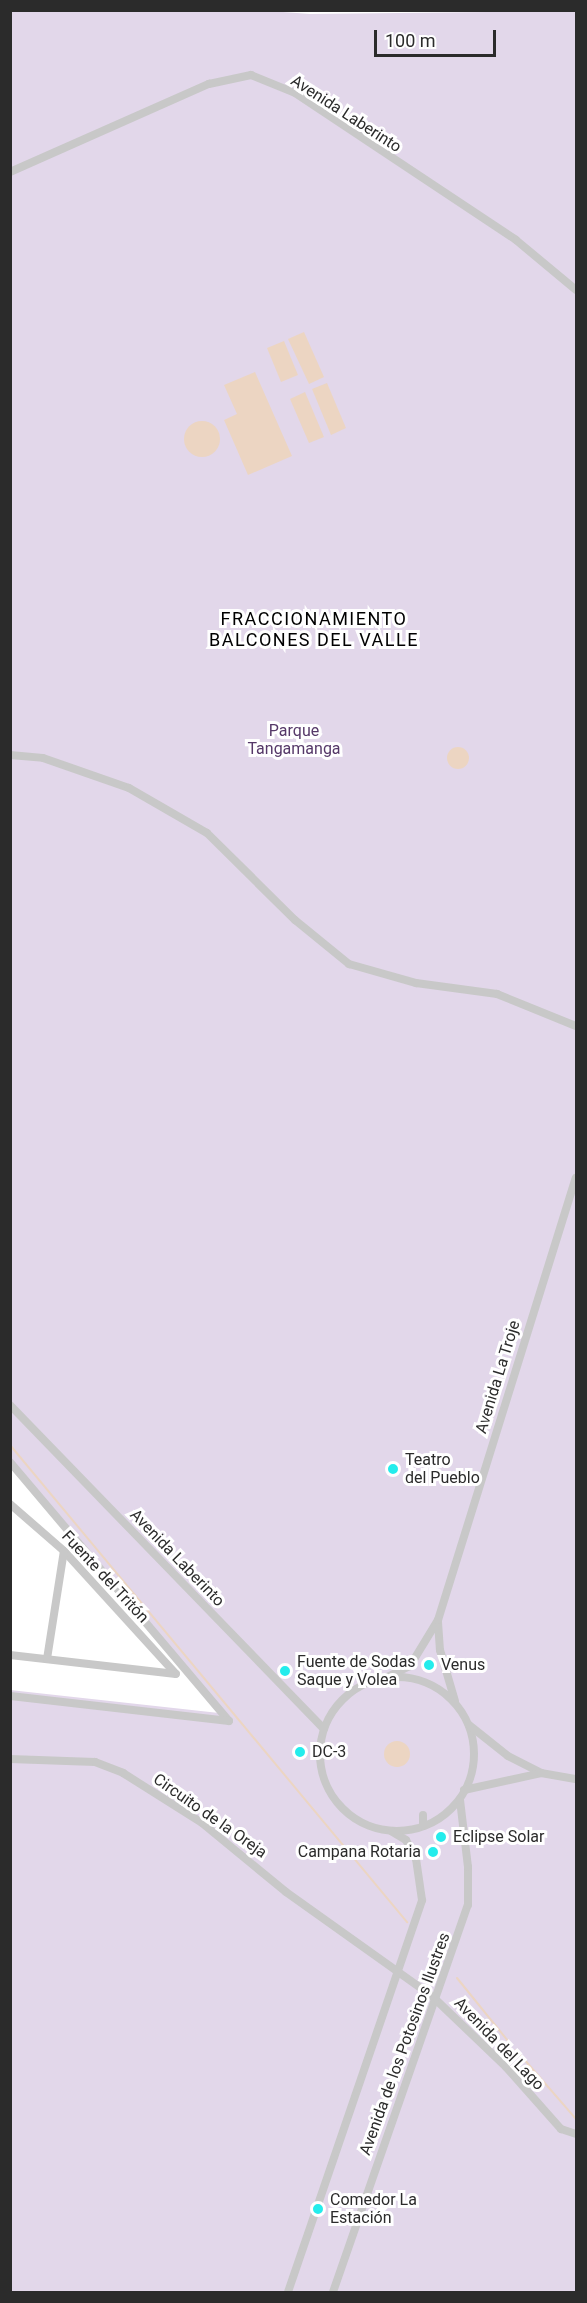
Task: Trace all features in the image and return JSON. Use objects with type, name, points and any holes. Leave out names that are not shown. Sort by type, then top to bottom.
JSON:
[{"type":"street","name":"Avenida Laberinto","points":[[10,172],[209,84],[251,75],[295,93],[516,240],[576,290]]},
{"type":"street","points":[[10,755],[43,758],[129,788],[207,833],[295,920],[350,964],[416,983],[497,994],[576,1026]]},
{"type":"street","name":"Avenida La Troje","points":[[387,1677],[410,1666],[438,1620],[576,1178]]},
{"type":"street","name":"Avenida Laberinto","points":[[10,1405],[324,1729]]},
{"type":"street","points":[[10,1462],[229,1720],[10,1696]]},
{"type":"street","name":"Fuente del Tritón","points":[[10,1504],[64,1551],[176,1674],[47,1659]]},
{"type":"street","points":[[10,1655],[47,1659],[64,1551]]},
{"type":"street","name":"Avenida La Troje","points":[[438,1620],[440,1650],[456,1703]]},
{"type":"street","points":[[387,1677],[412,1678],[436,1687],[456,1703],[469,1725],[475,1751],[471,1777],[460,1800],[441,1818],[423,1826],[391,1832],[366,1825],[344,1812],[328,1792],[320,1768],[320,1743],[324,1729],[342,1699],[363,1684],[387,1677]]},
{"type":"street","points":[[469,1725],[508,1756],[541,1773],[576,1779]]},
{"type":"street","name":"Circuito de la Oreja","points":[[10,1759],[95,1762],[123,1773],[202,1823],[285,1892],[399,1975]]},
{"type":"street","points":[[464,1790],[541,1773]]},
{"type":"street","name":"Avenida de los Potosinos Ilustres","points":[[333,2292],[434,1997],[468,1905],[468,1867],[460,1800]]},
{"type":"street","points":[[423,1815],[423,1826]]},
{"type":"street","name":"Avenida de los Potosinos Ilustres","points":[[288,2292],[399,1975],[422,1900],[416,1859],[406,1840],[391,1832]]},
{"type":"street","name":"Avenida del Lago","points":[[399,1975],[434,1997],[506,2067],[561,2129],[576,2134]]},
{"type":"green space","name":"Parque Tangamanga","points":[[256,10],[310,14],[576,11],[576,2292],[11,2292],[10,1690],[219,1713],[11,1466],[11,11]]},
{"type":"shaded area","points":[[304,332],[324,377],[309,384],[288,339]]},
{"type":"shaded area","points":[[284,341],[298,375],[281,382],[267,348]]},
{"type":"shaded area","points":[[255,372],[292,456],[248,475],[224,420],[237,414],[224,385]]},
{"type":"shaded area","points":[[327,383],[346,428],[331,435],[312,389]]},
{"type":"shaded area","points":[[305,392],[324,437],[309,443],[290,399]]},
{"type":"shaded area","points":[[202,421],[215,426],[220,439],[215,452],[202,457],[189,452],[184,439],[189,426]]},
{"type":"shaded area","points":[[458,747],[466,750],[469,758],[466,766],[458,769],[450,766],[447,758],[450,750]]},
{"type":"shaded area","points":[[397,1741],[406,1745],[410,1754],[406,1763],[397,1767],[388,1763],[384,1754],[388,1745]]},
{"type":"waterway","points":[[10,1445],[407,1922]]},
{"type":"waterway","points":[[457,1978],[508,2041]]},
{"type":"waterway","points":[[516,2050],[576,2119]]},
{"type":"place","name":"Teatro del Pueblo","points":[[393,1469]]},
{"type":"place","name":"Venus","points":[[429,1665]]},
{"type":"place","name":"Fuente de Sodas Saque y Volea","points":[[285,1671]]},
{"type":"place","name":"DC-3","points":[[300,1752]]},
{"type":"place","name":"Eclipse Solar","points":[[441,1837]]},
{"type":"place","name":"Campana Rotaria","points":[[433,1852]]},
{"type":"place","name":"Comedor La Estación","points":[[318,2209]]},
{"type":"district","name":"FRACCIONAMIENTO BALCONES DEL VALLE","points":[[314,630]]}]
